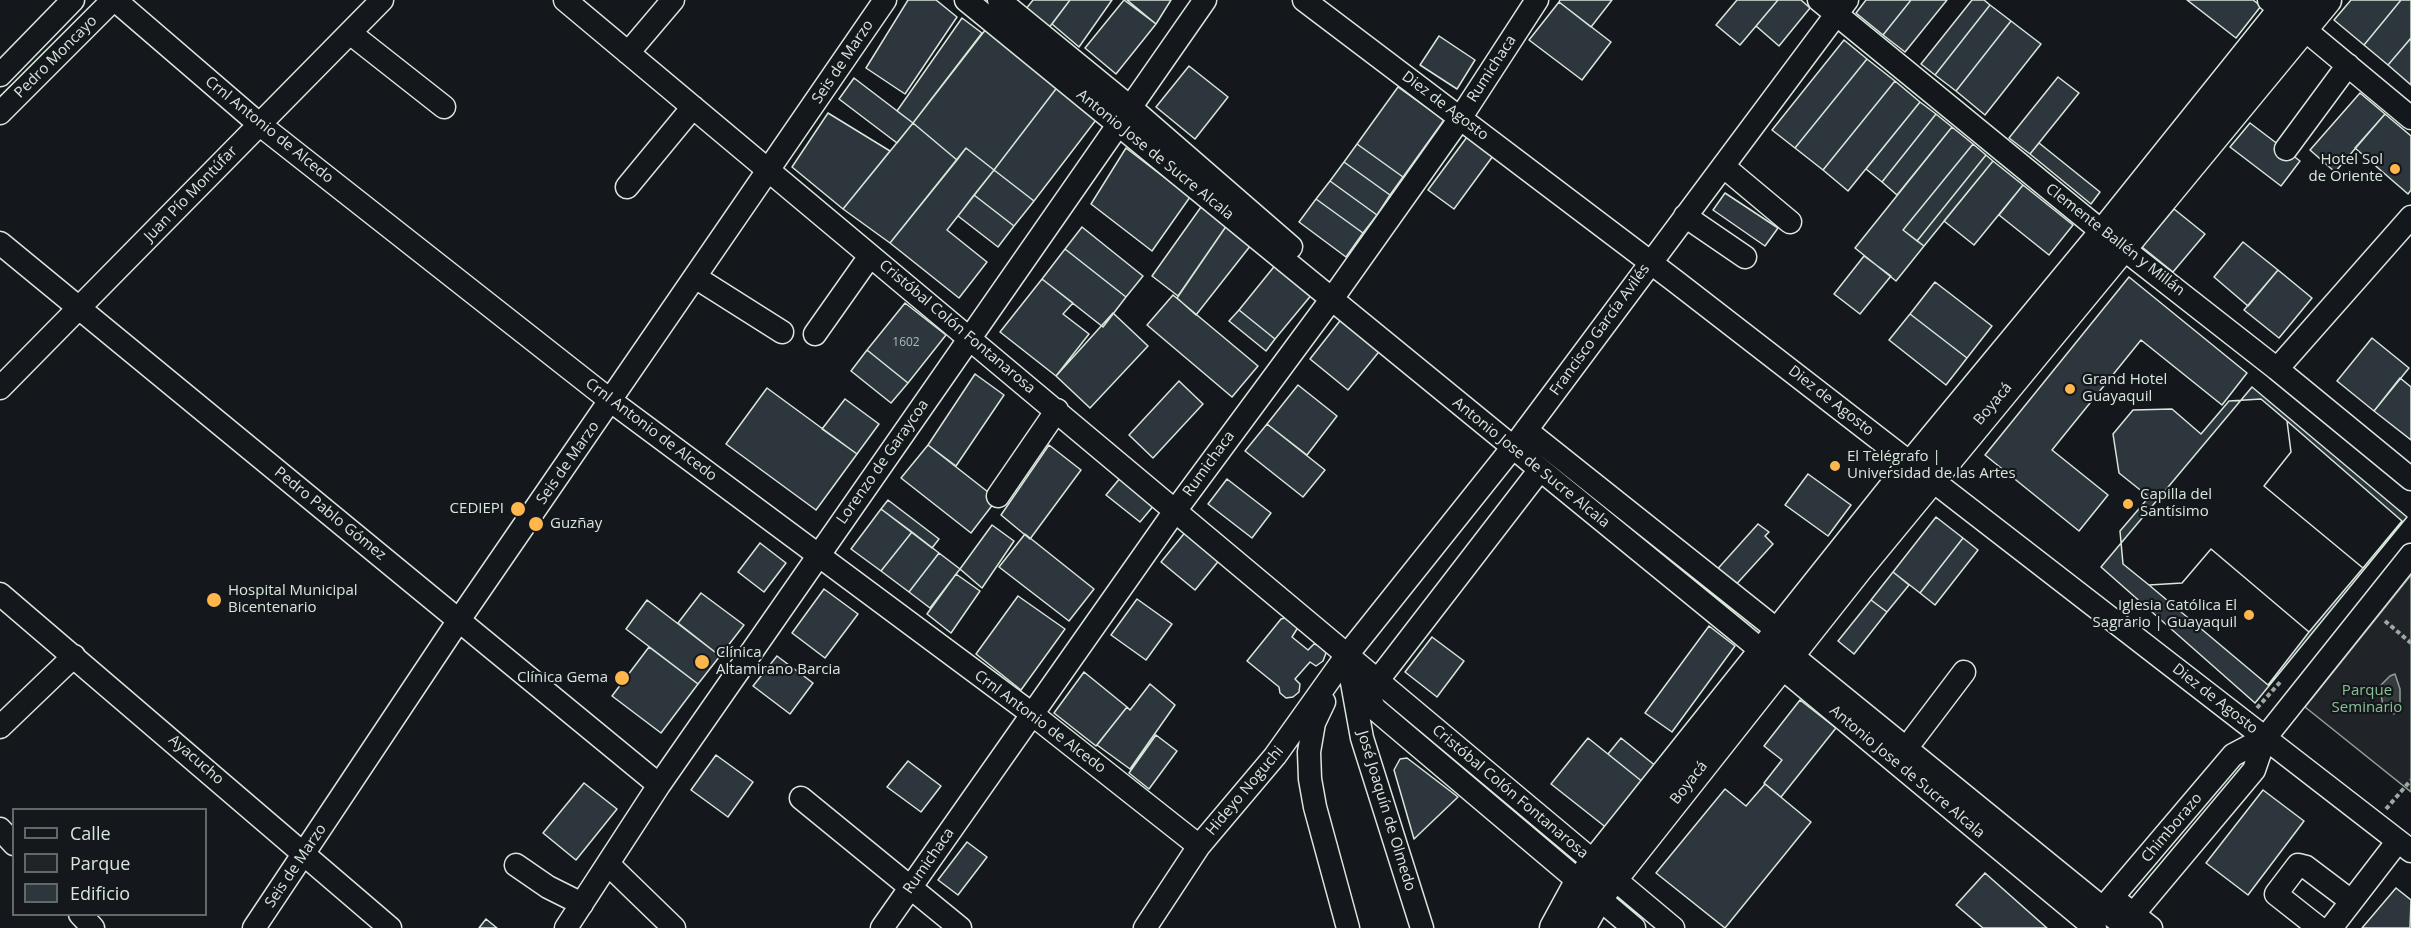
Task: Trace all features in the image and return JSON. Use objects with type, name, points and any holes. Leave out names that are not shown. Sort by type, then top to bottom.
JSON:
[{"type":"main road","name":"Boyacá","points":[[1554,928],[1596,880],[1922,471],[2113,239],[2290,9],[2326,0]]},
{"type":"main road","name":"Boyacá","points":[[1581,928],[1596,880]]},
{"type":"street","name":"Pedro Moncayo","points":[[0,75],[73,0]]},
{"type":"street","name":"Pedro Moncayo","points":[[0,113],[114,0]]},
{"type":"street","name":"Crnl Antonio de Alcedo","points":[[114,0],[259,124],[610,401],[1032,714],[1199,846]]},
{"type":"street","name":"Juan Pío Montúfar","points":[[0,388],[382,0]]},
{"type":"street","name":"Cristóbal Colón Fontanarosa","points":[[566,0],[1378,680],[1596,880],[1634,928]]},
{"type":"street","points":[[628,53],[673,0]]},
{"type":"street","name":"Seis de Marzo","points":[[254,928],[459,620],[885,0]]},
{"type":"street","name":"Antonio Jose de Sucre Alcala","points":[[966,0],[1125,117]]},
{"type":"street","name":"Antonio Jose de Sucre Alcala","points":[[999,0],[1125,117],[1335,294],[1520,438],[1781,648],[2098,917],[2151,928]]},
{"type":"street","name":"Lorenzo de Garaycoa","points":[[566,928],[659,784],[1205,0]]},
{"type":"street","name":"Diez de Agosto","points":[[1304,0],[1650,261],[2404,846]]},
{"type":"street","name":"Rumichaca","points":[[882,928],[1175,511],[1335,294],[1461,117],[1537,0]]},
{"type":"street","name":"Francisco García Avilés","points":[[1347,655],[1520,438],[1723,166],[1834,5]]},
{"type":"street","name":"Clemente Ballén y Millán","points":[[1834,5],[2113,239],[2411,479]]},
{"type":"street","points":[[2290,9],[2348,65],[2411,118]]},
{"type":"street","points":[[350,33],[444,106]]},
{"type":"street","points":[[2286,149],[2348,65]]},
{"type":"street","points":[[627,187],[693,106]]},
{"type":"street","points":[[1723,166],[1791,222]]},
{"type":"street","points":[[1685,216],[1745,257]]},
{"type":"street","points":[[2277,369],[2411,217]]},
{"type":"street","name":"Pedro Pablo Gómez","points":[[0,243],[659,784]]},
{"type":"street","points":[[815,334],[870,256]]},
{"type":"street","points":[[695,277],[782,332]]},
{"type":"street","points":[[998,496],[1056,410]]},
{"type":"street","name":"Antonio Jose de Sucre Alcala","points":[[1520,438],[1539,471],[1781,648],[1914,738],[2098,917]]},
{"type":"street","points":[[1378,680],[1539,471]]},
{"type":"street","name":"Chimborazo","points":[[2127,924],[2254,770],[2265,738],[2411,555]]},
{"type":"street","name":"Ayacucho","points":[[0,594],[390,928]]},
{"type":"street","points":[[1347,655],[1314,723],[1309,752],[1310,779],[1315,807],[1348,928]]},
{"type":"street","name":"Cristóbal Colón Fontanarosa","points":[[1347,655],[1376,709],[1596,880],[1673,928]]},
{"type":"street","name":"Hideyo Noguchi","points":[[1147,927],[1199,846],[1275,756],[1347,655]]},
{"type":"street","name":"José Joaquín de Olmedo","points":[[1347,655],[1362,738],[1422,928]]},
{"type":"street","points":[[0,727],[74,656]]},
{"type":"street","points":[[1914,738],[1964,672]]},
{"type":"street","name":"Chimborazo","points":[[2098,917],[2233,755],[2265,738]]},
{"type":"street","points":[[801,798],[960,928]]},
{"type":"street","points":[[0,829],[12,842]]},
{"type":"street","points":[[2331,928],[2351,901],[2404,846]]},
{"type":"street","points":[[608,864],[674,928]]},
{"type":"street","points":[[516,865],[548,887],[582,904]]},
{"type":"street","points":[[2319,928],[2276,894],[2298,865],[2306,867],[2351,901]]},
{"type":"street","name":"Boyacá","points":[[1565,928],[1596,880]]},
{"type":"street","points":[[81,916],[93,928]]},
{"type":"path","points":[[2368,607],[2411,643]]},
{"type":"path","points":[[2374,823],[2411,780]]},
{"type":"green space","name":"Parque Seminario","points":[[2411,575],[2411,792],[2305,707]]},
{"type":"shaded area","points":[[2395,674],[2400,689],[2400,702],[2394,714],[2383,708],[2380,686]]},
{"type":"building","points":[[908,0],[936,0],[957,17],[905,94],[866,68]]},
{"type":"building","points":[[1033,0],[1070,0],[1045,33],[1022,14]]},
{"type":"building","points":[[1070,0],[1112,0],[1079,47],[1052,24]]},
{"type":"building","points":[[1124,0],[1156,24],[1116,74],[1085,48]]},
{"type":"building","points":[[1127,0],[1171,0],[1156,24]]},
{"type":"building","points":[[1560,0],[1612,0],[1591,27],[1559,2]]},
{"type":"building","points":[[1737,0],[1778,0],[1740,45],[1716,25]]},
{"type":"building","points":[[1778,0],[1801,0],[1810,8],[1779,46],[1756,26]]},
{"type":"building","points":[[1866,0],[1911,0],[1883,35],[1856,13]]},
{"type":"building","points":[[1911,0],[1947,0],[1905,52],[1883,35]]},
{"type":"building","points":[[1972,0],[1984,0],[1990,5],[1935,75],[1921,64]]},
{"type":"building","points":[[2187,0],[2253,0],[2261,6],[2236,38]]},
{"type":"building","points":[[2351,0],[2401,0],[2364,45],[2334,20]]},
{"type":"building","points":[[2401,0],[2411,0],[2411,38],[2388,65],[2364,45]]},
{"type":"building","points":[[1559,2],[1611,42],[1582,80],[1529,40]]},
{"type":"building","points":[[1990,5],[2011,21],[1956,91],[1935,75]]},
{"type":"building","points":[[962,18],[982,33],[913,123],[897,111]]},
{"type":"building","points":[[2011,21],[2041,44],[1985,115],[1956,91]]},
{"type":"building","points":[[986,29],[1059,85],[994,170],[966,148],[957,160],[913,123]]},
{"type":"building","points":[[1439,36],[1475,60],[1457,89],[1420,65]]},
{"type":"building","points":[[2411,38],[2411,85],[2388,65]]},
{"type":"building","points":[[1844,40],[1867,59],[1795,148],[1772,130]]},
{"type":"building","points":[[1867,59],[1895,81],[1823,170],[1795,148]]},
{"type":"building","points":[[1189,66],[1228,97],[1195,139],[1156,107]]},
{"type":"building","points":[[2058,77],[2079,93],[2030,154],[2009,138]]},
{"type":"building","points":[[854,78],[913,123],[897,143],[839,99]]},
{"type":"building","points":[[1895,81],[1920,102],[1848,191],[1823,170]]},
{"type":"building","points":[[1059,85],[1099,116],[1034,201],[994,170]]},
{"type":"building","points":[[1398,87],[1444,120],[1403,177],[1357,144]]},
{"type":"building","points":[[2360,93],[2385,114],[2335,172],[2310,150]]},
{"type":"building","points":[[1920,102],[1936,114],[1882,182],[1866,169]]},
{"type":"building","points":[[828,113],[890,151],[843,209],[792,167]]},
{"type":"building","points":[[1936,114],[1952,127],[1897,195],[1882,182]]},
{"type":"building","name":"Hotel Sol de Oriente","points":[[2385,114],[2411,136],[2411,190],[2408,194],[2355,148]]},
{"type":"building","points":[[913,123],[957,160],[890,243],[843,209]]},
{"type":"building","points":[[2250,123],[2300,161],[2281,186],[2230,147]]},
{"type":"building","points":[[1952,127],[1973,144],[1903,230],[1924,246],[1896,281],[1855,248]]},
{"type":"building","points":[[1467,137],[1493,156],[1454,209],[1428,190]]},
{"type":"building","points":[[2039,143],[2100,192],[2091,204],[2030,154]]},
{"type":"building","points":[[1357,144],[1403,177],[1390,195],[1344,162]]},
{"type":"building","points":[[1973,144],[1986,155],[1917,241],[1903,230]]},
{"type":"building","points":[[966,148],[994,170],[947,230],[987,262],[959,298],[890,243]]},
{"type":"building","points":[[1126,148],[1190,197],[1152,251],[1091,204]]},
{"type":"building","points":[[1986,155],[1993,161],[1924,246],[1917,241]]},
{"type":"building","points":[[1993,161],[2023,185],[1974,245],[1944,221]]},
{"type":"building","points":[[1344,162],[1390,195],[1377,215],[1330,181]]},
{"type":"building","points":[[994,170],[1034,201],[1014,226],[974,195]]},
{"type":"building","points":[[1330,181],[1377,215],[1363,233],[1316,199]]},
{"type":"building","points":[[2023,185],[2073,225],[2049,255],[1999,215]]},
{"type":"building","points":[[1725,193],[1778,228],[1765,246],[1713,210]]},
{"type":"building","points":[[974,195],[1014,226],[998,247],[958,216]]},
{"type":"building","points":[[1316,199],[1363,233],[1346,257],[1299,222]]},
{"type":"building","points":[[1201,207],[1227,225],[1178,296],[1152,276]]},
{"type":"building","points":[[2174,209],[2205,234],[2173,272],[2142,247]]},
{"type":"building","points":[[1227,225],[1251,245],[1196,315],[1177,298]]},
{"type":"building","points":[[1082,227],[1143,276],[1126,297],[1065,249]]},
{"type":"building","points":[[2243,242],[2278,270],[2248,306],[2214,277]]},
{"type":"building","points":[[1065,249],[1126,297],[1103,327],[1042,279]]},
{"type":"building","points":[[1864,256],[1891,276],[1860,314],[1834,294]]},
{"type":"building","points":[[1277,263],[1313,293],[1275,339],[1239,310]]},
{"type":"building","points":[[2278,270],[2312,298],[2279,338],[2244,310]]},
{"type":"building","name":"Grand Hotel Guayaquil","points":[[2129,277],[2247,373],[2222,405],[2141,340],[2052,450],[2108,495],[2079,531],[1985,455]]},
{"type":"building","points":[[1042,279],[1073,303],[1063,314],[1089,334],[1056,376],[1000,332]]},
{"type":"building","points":[[1935,282],[1992,326],[1967,358],[1910,314]]},
{"type":"building","points":[[1173,295],[1258,366],[1232,397],[1147,325]]},
{"type":"building","points":[[905,303],[946,335],[908,383],[867,350]]},
{"type":"building","points":[[1239,310],[1275,339],[1266,351],[1229,321]]},
{"type":"building","points":[[1113,313],[1148,346],[1090,408],[1056,376]]},
{"type":"building","points":[[1910,314],[1967,358],[1946,385],[1889,340]]},
{"type":"building","points":[[1343,317],[1382,348],[1348,390],[1310,359]]},
{"type":"building","points":[[2372,338],[2409,368],[2374,411],[2337,381]]},
{"type":"building","points":[[867,350],[908,383],[891,403],[851,371]]},
{"type":"building","points":[[975,374],[1004,395],[956,466],[928,445]]},
{"type":"building","points":[[2400,378],[2411,387],[2411,440],[2374,411]]},
{"type":"building","points":[[1179,381],[1203,404],[1153,458],[1129,435]]},
{"type":"building","points":[[1298,385],[1337,416],[1307,455],[1267,424]]},
{"type":"building","points":[[2252,387],[2407,517],[2255,703],[2101,567]]},
{"type":"building","points":[[767,388],[857,454],[816,510],[726,444]]},
{"type":"building","points":[[845,399],[879,424],[857,454],[822,429]]},
{"type":"building","points":[[2261,399],[2287,421],[2291,452],[2264,486],[2363,568],[2309,632],[2211,549],[2182,583],[2149,585],[2123,564],[2120,531],[2149,497],[2119,473],[2113,434],[2133,410],[2172,409],[2201,434],[2229,401]]},
{"type":"building","points":[[2287,421],[2402,521],[2363,568],[2264,486],[2291,452]]},
{"type":"building","points":[[1267,424],[1325,470],[1303,497],[1245,451]]},
{"type":"building","points":[[928,445],[997,499],[971,533],[901,478]]},
{"type":"building","points":[[1049,445],[1081,470],[1030,539],[1001,515]]},
{"type":"building","points":[[1808,474],[1851,505],[1828,536],[1785,505]]},
{"type":"building","points":[[1121,477],[1155,504],[1140,522],[1106,495]]},
{"type":"building","points":[[1227,479],[1271,513],[1252,538],[1208,504]]},
{"type":"building","points":[[888,500],[939,539],[932,548],[881,509]]},
{"type":"building","points":[[881,509],[912,532],[881,571],[851,549]]},
{"type":"building","points":[[1936,517],[1963,538],[1920,593],[1893,572]]},
{"type":"building","points":[[1758,524],[1769,532],[1765,536],[1773,544],[1732,589],[1713,574]]},
{"type":"building","points":[[992,525],[1014,541],[982,588],[960,569]]},
{"type":"building","points":[[1187,530],[1221,558],[1195,590],[1161,562]]},
{"type":"building","points":[[912,532],[939,553],[909,592],[881,571]]},
{"type":"building","points":[[1025,534],[1094,589],[1069,621],[999,567]]},
{"type":"building","points":[[1963,538],[1978,550],[1935,605],[1920,593]]},
{"type":"building","points":[[760,543],[786,563],[764,592],[738,572]]},
{"type":"building","points":[[2211,549],[2309,632],[2268,685],[2149,585],[2182,583]]},
{"type":"building","points":[[939,553],[960,569],[930,608],[909,592]]},
{"type":"building","points":[[1893,572],[1909,585],[1887,612],[1871,600]]},
{"type":"building","points":[[956,574],[980,591],[951,633],[927,614]]},
{"type":"building","points":[[824,589],[858,614],[825,658],[792,633]]},
{"type":"building","points":[[701,593],[744,625],[720,656],[678,623]]},
{"type":"building","points":[[1018,596],[1065,629],[1021,690],[976,654]]},
{"type":"building","points":[[1137,599],[1172,624],[1146,660],[1111,635]]},
{"type":"building","points":[[647,600],[720,656],[698,684],[626,629]]},
{"type":"building","points":[[1871,600],[1887,612],[1854,654],[1838,641]]},
{"type":"building","points":[[1288,617],[1296,623],[1297,629],[1292,637],[1308,650],[1314,644],[1321,646],[1326,653],[1323,661],[1316,666],[1310,662],[1295,679],[1300,684],[1299,692],[1293,697],[1286,698],[1280,693],[1279,687],[1247,661],[1281,619]]},
{"type":"building","points":[[1709,626],[1735,646],[1672,732],[1645,713]]},
{"type":"building","points":[[1432,637],[1464,661],[1437,697],[1405,672]]},
{"type":"building","points":[[649,647],[698,684],[661,733],[612,696]]},
{"type":"building","points":[[777,656],[813,683],[790,714],[753,686]]},
{"type":"building","points":[[1084,672],[1127,707],[1096,746],[1054,713]]},
{"type":"building","points":[[1150,684],[1175,705],[1130,769],[1097,745],[1127,707],[1130,710]]},
{"type":"building","points":[[1800,700],[1836,728],[1781,797],[1764,783],[1782,760],[1764,746]]},
{"type":"building","points":[[1156,735],[1177,751],[1149,789],[1129,773]]},
{"type":"building","points":[[1588,738],[1644,783],[1608,829],[1551,784]]},
{"type":"building","points":[[1621,738],[1657,767],[1644,783],[1608,754]]},
{"type":"building","points":[[716,755],[753,782],[728,817],[691,790]]},
{"type":"building","points":[[1407,758],[1458,797],[1414,839],[1394,770],[1400,759]]},
{"type":"building","points":[[908,761],[941,786],[921,812],[887,787]]},
{"type":"building","points":[[584,783],[617,809],[576,860],[543,833]]},
{"type":"building","points":[[1765,784],[1811,822],[1725,928],[1656,873],[1725,789],[1746,806]]},
{"type":"building","points":[[2263,790],[2304,821],[2248,895],[2206,863]]},
{"type":"building","points":[[967,842],[987,857],[958,895],[938,880]]},
{"type":"building","points":[[1985,873],[2047,928],[1983,928],[1956,905]]},
{"type":"building","points":[[2396,888],[2411,900],[2410,928],[2362,928]]},
{"type":"building","points":[[486,919],[497,928],[479,928]]},
{"type":"place","name":"Hotel Sol de Oriente","points":[[2395,169]]},
{"type":"place","name":"Grand Hotel Guayaquil","points":[[2070,389]]},
{"type":"place","name":"El Telégrafo | Universidad de las Artes","points":[[1835,466]]},
{"type":"place","name":"Capilla del Santísimo","points":[[2128,504]]},
{"type":"place","name":"CEDIEPI","points":[[518,509]]},
{"type":"place","name":"Guzñay","points":[[536,524]]},
{"type":"place","name":"Hospital Municipal Bicentenario","points":[[214,600]]},
{"type":"place","name":"Iglesia Católica El Sagrario | Guayaquil","points":[[2249,615]]},
{"type":"place","name":"Clínica Altamirano Barcia","points":[[702,662]]},
{"type":"place","name":"Clínica Gema","points":[[622,678]]}]
